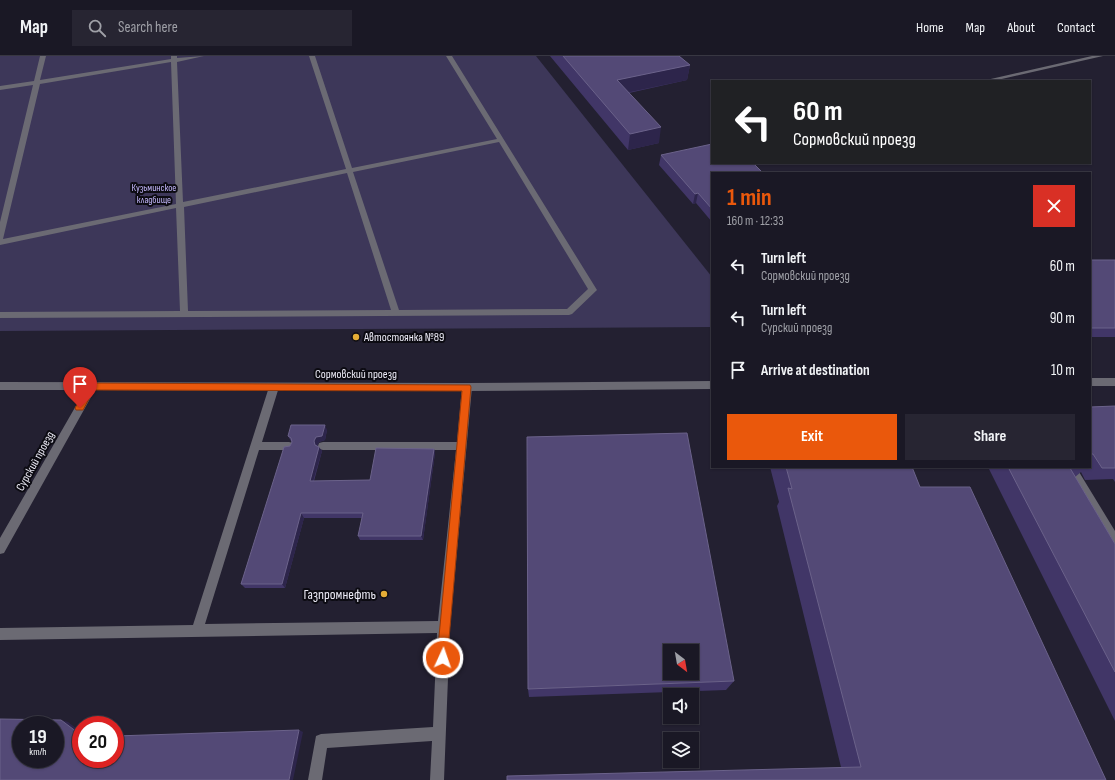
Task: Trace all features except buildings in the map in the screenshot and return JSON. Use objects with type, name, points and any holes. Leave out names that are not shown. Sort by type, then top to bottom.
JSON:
[{"type":"street","points":[[0,238],[43,56]]},
{"type":"street","points":[[0,88],[174,58],[201,56]]},
{"type":"street","points":[[312,56],[396,313]]},
{"type":"street","points":[[0,315],[569,312],[592,290],[449,56]]},
{"type":"street","points":[[990,80],[1100,56]]},
{"type":"street","points":[[174,58],[184,314]]},
{"type":"street","points":[[0,242],[500,140]]},
{"type":"street","points":[[1091,382],[1115,382]]},
{"type":"street","name":"Сормовский проезд","points":[[0,386],[467,387],[711,384]]},
{"type":"street","name":"Сурский проезд","points":[[0,549],[92,386]]},
{"type":"street","points":[[198,631],[274,387]]},
{"type":"street","points":[[437,780],[444,627],[467,387]]},
{"type":"street","points":[[256,446],[289,446]]},
{"type":"street","points":[[323,446],[462,446]]},
{"type":"street","points":[[1071,468],[1115,541]]},
{"type":"street","points":[[0,634],[444,627]]},
{"type":"street","points":[[315,780],[320,741],[439,734]]},
{"type":"green space","name":"Кузьминское кладбище","points":[[0,56],[536,56],[711,276],[711,327],[0,331]]},
{"type":"place","name":"Автостоянка №89","points":[[356,337]]},
{"type":"place","name":"Газпромнефть","points":[[384,594]]},
{"type":"route","points":[[80,408],[92,386],[467,387],[444,627],[443,658]]}]
